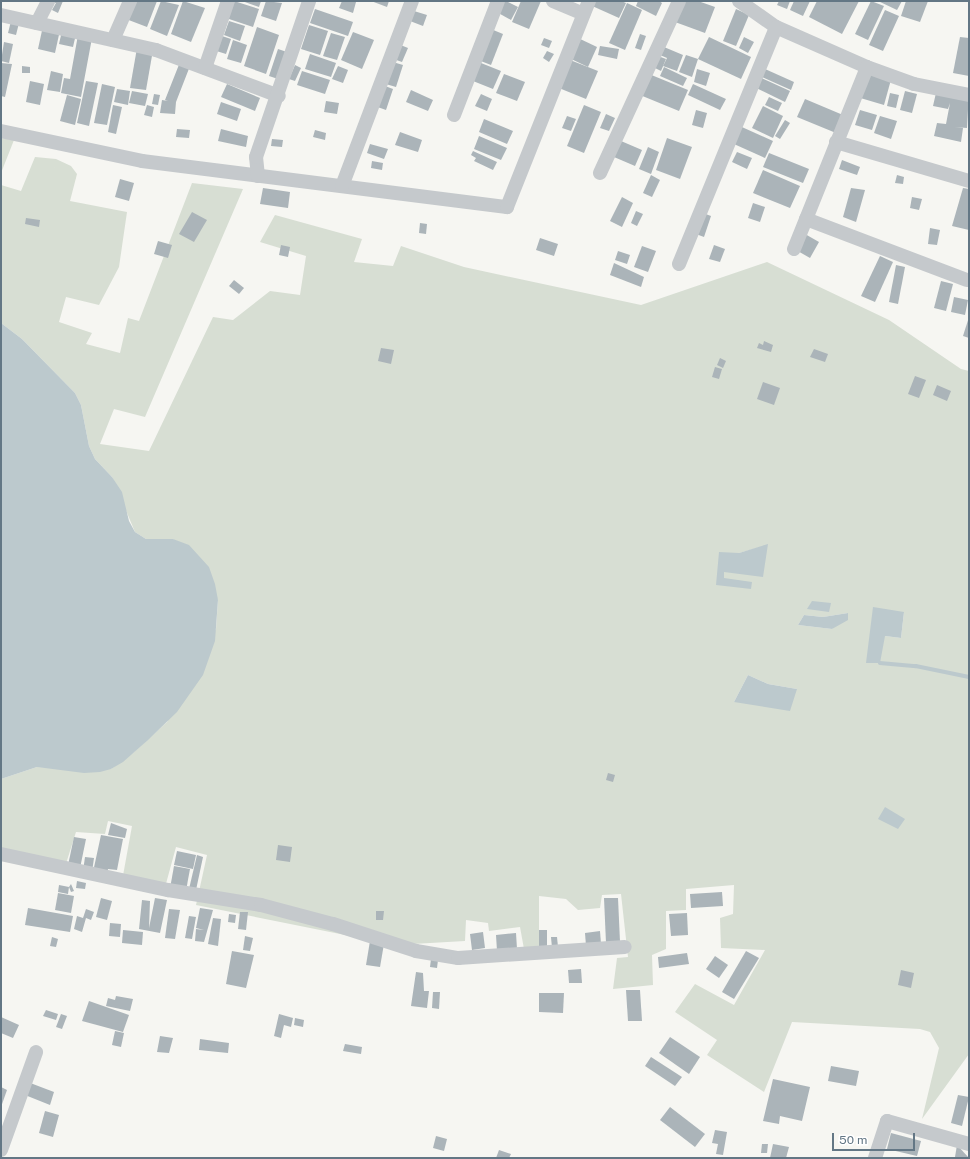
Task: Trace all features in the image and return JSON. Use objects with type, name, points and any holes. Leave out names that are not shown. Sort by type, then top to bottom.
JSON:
[{"type":"street","points":[[37,23],[48,1]]},
{"type":"street","points":[[114,40],[130,1]]},
{"type":"street","points":[[205,68],[228,1]]},
{"type":"street","points":[[258,176],[256,157],[279,96],[309,1]]},
{"type":"street","points":[[342,186],[412,1]]},
{"type":"street","points":[[454,115],[498,1]]},
{"type":"street","points":[[553,1],[583,14]]},
{"type":"street","points":[[1,131],[142,162],[507,207],[589,1]]},
{"type":"street","points":[[600,172],[679,1]]},
{"type":"street","points":[[739,1],[776,26],[867,67],[914,84],[969,95]]},
{"type":"street","points":[[1,15],[156,50],[279,96]]},
{"type":"street","points":[[679,264],[776,26]]},
{"type":"street","points":[[794,249],[867,67]]},
{"type":"street","points":[[836,142],[969,181]]},
{"type":"street","points":[[806,219],[966,280]]},
{"type":"street","points":[[1,854],[168,890],[261,905],[333,924],[416,951],[458,958],[625,948]]},
{"type":"street","points":[[1,1150],[36,1052]]},
{"type":"street","points":[[875,1158],[887,1121],[969,1144]]},
{"type":"shaded area","points":[[1,138],[14,140],[1,173]]},
{"type":"shaded area","points":[[35,157],[56,159],[71,166],[77,174],[70,201],[127,212],[119,267],[99,305],[66,297],[59,322],[92,333],[86,344],[120,353],[128,318],[139,321],[192,183],[243,189],[145,417],[114,409],[100,444],[149,451],[213,317],[233,320],[270,291],[300,295],[306,256],[260,242],[275,215],[362,239],[354,262],[393,266],[401,246],[464,267],[641,305],[767,262],[889,320],[961,369],[969,371],[969,1054],[922,1119],[939,1048],[930,1032],[920,1029],[792,1022],[764,1092],[707,1055],[717,1040],[675,1012],[695,984],[734,1005],[765,950],[721,948],[720,918],[733,914],[734,885],[686,889],[686,910],[666,911],[666,949],[652,955],[653,985],[613,989],[617,958],[628,957],[621,894],[602,895],[600,908],[578,910],[566,899],[539,896],[539,950],[524,949],[520,927],[489,931],[488,923],[466,920],[465,941],[395,945],[196,905],[207,855],[176,847],[164,891],[122,881],[132,826],[108,821],[105,834],[76,832],[64,870],[1,859],[1,779],[37,767],[111,769],[134,752],[167,722],[216,629],[218,600],[173,539],[146,539],[135,532],[112,477],[95,459],[89,446],[81,405],[75,393],[22,339],[1,323],[1,185],[21,191]],"holes":[[[768,545],[724,572],[724,578],[719,553],[739,553]],[[904,612],[901,638],[885,636]],[[848,613],[832,629],[798,625],[804,615],[823,617]],[[748,675],[768,684],[797,689],[734,702]]]},
{"type":"shaded area","points":[[1,323],[22,339],[75,393],[81,405],[89,446],[95,459],[112,477],[122,492],[129,521],[135,532],[146,539],[173,539],[189,545],[209,567],[215,584],[218,600],[215,641],[203,675],[177,712],[148,740],[123,762],[111,769],[100,772],[84,773],[37,767],[1,779]]},
{"type":"shaded area","points":[[768,544],[763,577],[724,572],[724,578],[752,582],[751,589],[716,585],[719,552],[739,553]]},
{"type":"shaded area","points":[[812,601],[831,603],[829,612],[807,609]]},
{"type":"shaded area","points":[[873,607],[904,612],[901,638],[885,636],[880,663],[866,663]]},
{"type":"shaded area","points":[[848,613],[848,620],[832,629],[798,625],[804,615],[823,617]]},
{"type":"shaded area","points":[[748,675],[768,684],[797,689],[790,711],[734,702]]},
{"type":"shaded area","points":[[885,807],[905,819],[898,829],[878,819]]},
{"type":"building","points":[[45,1],[63,1],[58,13],[52,10],[56,3]]},
{"type":"building","points":[[133,1],[157,1],[147,27],[126,19]]},
{"type":"building","points":[[161,1],[179,5],[167,36],[150,29]]},
{"type":"building","points":[[183,1],[205,8],[191,42],[171,34]]},
{"type":"building","points":[[234,1],[259,9],[253,27],[220,16]]},
{"type":"building","points":[[242,1],[261,1],[259,7]]},
{"type":"building","points":[[266,1],[282,3],[276,21],[261,16]]},
{"type":"building","points":[[342,1],[356,2],[353,13],[339,8]]},
{"type":"building","points":[[371,1],[389,1],[387,7]]},
{"type":"building","points":[[498,1],[506,1],[518,7],[511,20],[493,10]]},
{"type":"building","points":[[521,1],[541,1],[529,29],[512,22]]},
{"type":"building","points":[[591,1],[621,1],[626,3],[619,18],[590,5]]},
{"type":"building","points":[[638,1],[659,1],[662,3],[656,16],[636,6]]},
{"type":"building","points":[[682,1],[698,1],[715,7],[705,33],[675,22]]},
{"type":"building","points":[[779,1],[790,1],[787,9],[777,5]]},
{"type":"building","points":[[794,1],[810,1],[803,16],[790,10]]},
{"type":"building","points":[[817,1],[859,1],[842,34],[809,17]]},
{"type":"building","points":[[871,1],[884,6],[868,40],[855,34]]},
{"type":"building","points":[[878,1],[902,1],[897,10]]},
{"type":"building","points":[[906,1],[928,1],[920,22],[901,16]]},
{"type":"building","points":[[627,3],[642,10],[625,50],[609,43]]},
{"type":"building","points":[[315,9],[353,22],[348,36],[310,23]]},
{"type":"building","points":[[736,9],[749,15],[736,46],[723,41]]},
{"type":"building","points":[[885,10],[899,16],[883,51],[869,45]]},
{"type":"building","points":[[414,11],[427,15],[423,26],[410,21]]},
{"type":"building","points":[[11,21],[19,23],[16,35],[8,33]]},
{"type":"building","points":[[229,21],[245,26],[240,41],[224,35]]},
{"type":"building","points":[[309,25],[328,31],[320,55],[301,49]]},
{"type":"building","points":[[43,26],[60,30],[55,53],[38,49]]},
{"type":"building","points":[[257,27],[279,35],[266,74],[244,66]]},
{"type":"building","points":[[486,27],[503,34],[491,65],[473,58]]},
{"type":"building","points":[[62,31],[76,34],[73,47],[59,44]]},
{"type":"building","points":[[353,32],[374,40],[362,69],[341,60]]},
{"type":"building","points":[[331,33],[345,37],[337,60],[323,56]]},
{"type":"building","points":[[640,34],[646,36],[641,50],[635,48]]},
{"type":"building","points":[[78,35],[92,38],[81,97],[61,93],[64,78],[70,79]]},
{"type":"building","points":[[222,36],[231,39],[226,54],[210,49]]},
{"type":"building","points":[[576,37],[597,47],[588,67],[567,57]]},
{"type":"building","points":[[709,37],[751,57],[741,79],[698,59]]},
{"type":"building","points":[[744,37],[754,42],[748,53],[739,48]]},
{"type":"building","points":[[960,37],[969,38],[969,76],[953,73]]},
{"type":"building","points":[[544,38],[552,41],[549,48],[541,45]]},
{"type":"building","points":[[233,40],[247,45],[241,63],[227,59]]},
{"type":"building","points":[[4,42],[13,44],[9,63],[1,61]]},
{"type":"building","points":[[393,42],[408,48],[402,62],[388,57]]},
{"type":"building","points":[[600,46],[619,49],[617,59],[598,55]]},
{"type":"building","points":[[664,47],[683,55],[677,71],[663,66],[667,58],[660,55]]},
{"type":"building","points":[[137,48],[153,50],[146,90],[130,88]]},
{"type":"building","points":[[278,49],[287,52],[278,79],[269,76]]},
{"type":"building","points":[[547,51],[554,54],[549,62],[543,58]]},
{"type":"building","points":[[310,54],[336,63],[331,77],[305,69]]},
{"type":"building","points":[[686,55],[698,59],[692,77],[679,72]]},
{"type":"building","points":[[658,56],[666,59],[661,71],[653,67]]},
{"type":"building","points":[[565,58],[598,71],[586,99],[554,86]]},
{"type":"building","points":[[386,60],[403,65],[396,87],[379,82]]},
{"type":"building","points":[[180,62],[190,66],[176,102],[175,114],[160,113],[162,100],[168,101],[165,100]]},
{"type":"building","points":[[1,63],[12,64],[5,97],[1,96]]},
{"type":"building","points":[[481,63],[501,71],[493,89],[473,81]]},
{"type":"building","points":[[295,65],[301,68],[295,81],[289,79]]},
{"type":"building","points":[[22,66],[30,67],[30,73],[22,73]]},
{"type":"building","points":[[338,66],[348,70],[343,83],[332,79]]},
{"type":"building","points":[[664,67],[687,78],[683,86],[660,76]]},
{"type":"building","points":[[866,68],[892,76],[884,105],[857,97]]},
{"type":"building","points":[[697,69],[710,73],[706,86],[694,82]]},
{"type":"building","points":[[765,69],[794,82],[791,90],[762,77]]},
{"type":"building","points":[[51,71],[63,74],[60,92],[47,90]]},
{"type":"building","points":[[302,71],[330,80],[325,94],[297,85]]},
{"type":"building","points":[[504,74],[525,82],[517,101],[496,93]]},
{"type":"building","points":[[649,74],[688,90],[679,111],[640,95]]},
{"type":"building","points":[[755,75],[790,91],[785,102],[750,85]]},
{"type":"building","points":[[30,81],[44,84],[40,105],[26,102]]},
{"type":"building","points":[[86,81],[98,83],[89,126],[77,123]]},
{"type":"building","points":[[377,83],[393,89],[386,110],[369,104]]},
{"type":"building","points":[[102,84],[115,87],[107,125],[94,123]]},
{"type":"building","points":[[227,84],[260,98],[255,111],[221,97]]},
{"type":"building","points":[[693,84],[726,99],[720,110],[688,95]]},
{"type":"building","points":[[938,84],[969,91],[967,128],[955,127],[963,128],[961,142],[934,136],[937,123],[946,124],[950,103],[948,109],[933,106]]},
{"type":"building","points":[[117,89],[130,91],[128,105],[114,102]]},
{"type":"building","points":[[411,90],[433,100],[428,111],[406,102]]},
{"type":"building","points":[[132,91],[148,94],[145,106],[129,103]]},
{"type":"building","points":[[905,91],[917,94],[912,113],[900,110]]},
{"type":"building","points":[[890,93],[899,95],[896,108],[887,106]]},
{"type":"building","points":[[154,94],[160,95],[158,105],[152,104]]},
{"type":"building","points":[[481,94],[492,99],[487,111],[475,106]]},
{"type":"building","points":[[67,95],[81,99],[75,125],[60,121]]},
{"type":"building","points":[[769,97],[782,103],[778,111],[765,105]]},
{"type":"building","points":[[805,99],[843,115],[836,133],[797,117]]},
{"type":"building","points":[[326,101],[339,103],[337,114],[324,112]]},
{"type":"building","points":[[221,102],[241,109],[237,121],[217,114]]},
{"type":"building","points":[[113,105],[122,107],[116,134],[108,132]]},
{"type":"building","points":[[147,105],[154,107],[152,117],[144,115]]},
{"type":"building","points":[[584,105],[601,112],[584,153],[567,146]]},
{"type":"building","points":[[763,106],[783,116],[773,138],[752,128]]},
{"type":"building","points":[[696,110],[707,113],[703,128],[692,125]]},
{"type":"building","points":[[860,110],[877,115],[872,130],[855,125]]},
{"type":"building","points":[[606,114],[615,118],[609,131],[600,128]]},
{"type":"building","points":[[567,116],[576,119],[571,131],[562,128]]},
{"type":"building","points":[[880,116],[897,121],[891,139],[874,133]]},
{"type":"building","points":[[484,119],[513,131],[507,144],[479,132]]},
{"type":"building","points":[[785,120],[790,123],[780,139],[775,136]]},
{"type":"building","points":[[733,123],[773,141],[765,158],[725,140]]},
{"type":"building","points":[[177,129],[190,130],[189,138],[176,137]]},
{"type":"building","points":[[221,129],[248,136],[246,147],[218,141]]},
{"type":"building","points":[[315,130],[326,133],[325,140],[313,137]]},
{"type":"building","points":[[400,132],[422,140],[418,152],[395,145]]},
{"type":"building","points":[[479,136],[507,148],[501,160],[474,149]]},
{"type":"building","points":[[667,138],[692,147],[680,179],[656,170]]},
{"type":"building","points":[[272,139],[283,140],[282,147],[271,146]]},
{"type":"building","points":[[621,141],[642,150],[635,166],[614,157]]},
{"type":"building","points":[[370,144],[388,149],[384,159],[367,153]]},
{"type":"building","points":[[648,147],[659,152],[651,174],[639,169]]},
{"type":"building","points":[[473,151],[497,162],[493,170],[474,161],[476,158],[471,155]]},
{"type":"building","points":[[737,152],[752,158],[747,169],[732,162]]},
{"type":"building","points":[[769,153],[809,169],[803,183],[763,167]]},
{"type":"building","points":[[842,160],[860,167],[857,175],[839,169]]},
{"type":"building","points":[[372,161],[383,163],[382,170],[371,168]]},
{"type":"building","points":[[763,170],[800,186],[790,208],[753,193]]},
{"type":"building","points":[[651,175],[660,180],[652,197],[643,193]]},
{"type":"building","points":[[897,175],[904,177],[903,184],[895,183]]},
{"type":"building","points":[[120,179],[134,183],[129,201],[115,197]]},
{"type":"building","points":[[263,188],[290,192],[288,208],[260,204]]},
{"type":"building","points":[[851,188],[865,190],[856,222],[843,217]]},
{"type":"building","points":[[963,188],[969,189],[969,230],[952,226]]},
{"type":"building","points":[[622,197],[633,203],[622,227],[610,221]]},
{"type":"building","points":[[912,197],[922,199],[919,210],[910,208]]},
{"type":"building","points":[[753,203],[765,207],[760,222],[748,218]]},
{"type":"building","points":[[636,211],[643,214],[637,226],[631,223]]},
{"type":"building","points":[[192,212],[207,220],[194,242],[179,234]]},
{"type":"building","points":[[703,213],[711,216],[704,237],[696,234]]},
{"type":"building","points":[[26,218],[40,220],[39,227],[25,224]]},
{"type":"building","points":[[420,223],[427,224],[426,234],[419,233]]},
{"type":"building","points":[[930,228],[940,230],[937,245],[928,244]]},
{"type":"building","points":[[805,234],[819,242],[810,258],[796,250]]},
{"type":"building","points":[[540,238],[558,244],[554,256],[536,250]]},
{"type":"building","points":[[158,241],[172,245],[168,258],[154,254]]},
{"type":"building","points":[[281,245],[290,247],[288,257],[279,255]]},
{"type":"building","points":[[714,245],[725,249],[720,262],[709,259]]},
{"type":"building","points":[[642,246],[656,251],[648,272],[634,267]]},
{"type":"building","points":[[618,251],[630,255],[627,264],[615,260]]},
{"type":"building","points":[[880,256],[893,262],[875,302],[861,296]]},
{"type":"building","points":[[614,263],[644,277],[641,287],[610,275]]},
{"type":"building","points":[[896,265],[905,267],[898,304],[889,302]]},
{"type":"building","points":[[234,280],[244,288],[239,294],[229,286]]},
{"type":"building","points":[[941,281],[953,284],[946,311],[934,308]]},
{"type":"building","points":[[954,297],[968,300],[965,315],[951,312]]},
{"type":"building","points":[[969,317],[969,338],[963,336]]},
{"type":"building","points":[[764,341],[773,345],[771,352],[757,348],[759,343],[763,345]]},
{"type":"building","points":[[381,348],[394,350],[391,364],[378,361]]},
{"type":"building","points":[[814,349],[828,354],[825,362],[810,357]]},
{"type":"building","points":[[720,358],[726,361],[723,368],[717,365]]},
{"type":"building","points":[[715,367],[722,369],[719,379],[712,377]]},
{"type":"building","points":[[915,376],[926,380],[919,398],[908,394]]},
{"type":"building","points":[[763,382],[780,388],[774,405],[757,399]]},
{"type":"building","points":[[937,385],[951,391],[947,401],[933,395]]},
{"type":"building","points":[[608,773],[615,775],[613,782],[606,780]]},
{"type":"building","points":[[111,823],[127,829],[125,838],[108,835]]},
{"type":"building","points":[[101,835],[123,839],[117,870],[108,869],[107,874],[93,872]]},
{"type":"building","points":[[74,837],[86,839],[79,873],[67,870]]},
{"type":"building","points":[[278,845],[292,847],[290,862],[276,860]]},
{"type":"building","points":[[177,851],[196,855],[193,869],[174,865]]},
{"type":"building","points":[[197,855],[203,857],[196,890],[189,889]]},
{"type":"building","points":[[85,857],[94,858],[92,872],[83,871]]},
{"type":"building","points":[[174,866],[190,869],[185,896],[169,894]]},
{"type":"building","points":[[77,881],[86,883],[85,889],[76,888]]},
{"type":"building","points":[[71,884],[74,891],[71,892],[69,887]]},
{"type":"building","points":[[59,885],[69,887],[68,894],[58,892]]},
{"type":"building","points":[[722,892],[723,906],[691,908],[690,894]]},
{"type":"building","points":[[58,893],[74,896],[71,913],[55,910]]},
{"type":"building","points":[[101,898],[112,901],[107,920],[96,917]]},
{"type":"building","points":[[155,898],[167,900],[160,933],[139,929],[142,900],[150,901],[149,928]]},
{"type":"building","points":[[604,898],[618,898],[620,942],[606,943]]},
{"type":"building","points":[[28,908],[73,916],[70,932],[25,925]]},
{"type":"building","points":[[200,908],[213,910],[204,942],[195,941],[196,929],[204,930],[196,928]]},
{"type":"building","points":[[86,909],[94,912],[91,920],[86,918],[82,932],[74,929],[77,916],[83,918]]},
{"type":"building","points":[[169,909],[180,910],[175,939],[165,938]]},
{"type":"building","points":[[376,911],[384,911],[383,920],[376,920]]},
{"type":"building","points":[[240,912],[248,912],[246,930],[238,929]]},
{"type":"building","points":[[687,913],[688,935],[671,936],[669,914]]},
{"type":"building","points":[[229,914],[236,915],[235,923],[228,922]]},
{"type":"building","points":[[189,916],[196,917],[192,939],[185,938]]},
{"type":"building","points":[[213,918],[221,919],[218,946],[208,944]]},
{"type":"building","points":[[110,923],[121,924],[120,937],[109,936]]},
{"type":"building","points":[[123,930],[143,932],[142,945],[122,943]]},
{"type":"building","points":[[539,930],[547,930],[547,946],[539,946]]},
{"type":"building","points":[[600,931],[601,944],[586,946],[585,933]]},
{"type":"building","points":[[483,932],[485,948],[472,950],[470,934]]},
{"type":"building","points":[[516,933],[517,949],[497,951],[496,935]]},
{"type":"building","points":[[371,935],[385,938],[380,967],[366,965]]},
{"type":"building","points":[[245,936],[253,938],[250,951],[243,950]]},
{"type":"building","points":[[52,937],[58,939],[56,947],[50,946]]},
{"type":"building","points":[[551,937],[557,937],[558,947],[552,948]]},
{"type":"building","points":[[232,951],[254,955],[246,988],[226,984]]},
{"type":"building","points":[[746,951],[759,958],[734,999],[722,992]]},
{"type":"building","points":[[687,953],[689,964],[659,968],[658,957]]},
{"type":"building","points":[[715,956],[728,965],[719,978],[706,969]]},
{"type":"building","points":[[431,959],[438,960],[437,968],[430,967]]},
{"type":"building","points":[[581,969],[582,983],[569,983],[568,970]]},
{"type":"building","points":[[901,970],[914,973],[911,988],[898,985]]},
{"type":"building","points":[[416,972],[423,973],[424,991],[429,991],[427,1008],[411,1006]]},
{"type":"building","points":[[626,990],[640,990],[642,1021],[628,1021]]},
{"type":"building","points":[[433,992],[440,992],[439,1009],[432,1008]]},
{"type":"building","points":[[539,993],[564,993],[563,1013],[539,1012]]},
{"type":"building","points":[[116,996],[133,999],[130,1011],[106,1006],[108,998],[115,1000]]},
{"type":"building","points":[[89,1001],[129,1015],[123,1032],[82,1021]]},
{"type":"building","points":[[46,1010],[58,1014],[56,1020],[43,1016]]},
{"type":"building","points":[[61,1014],[67,1016],[62,1029],[56,1027]]},
{"type":"building","points":[[279,1014],[293,1018],[291,1027],[284,1025],[281,1038],[274,1036]]},
{"type":"building","points":[[1,1017],[19,1025],[13,1038],[1,1033]]},
{"type":"building","points":[[295,1018],[304,1020],[303,1027],[294,1025]]},
{"type":"building","points":[[115,1031],[124,1033],[121,1047],[112,1045]]},
{"type":"building","points":[[160,1036],[173,1038],[169,1053],[157,1052]]},
{"type":"building","points":[[670,1037],[700,1057],[689,1074],[659,1053]]},
{"type":"building","points":[[200,1039],[229,1043],[228,1053],[199,1050]]},
{"type":"building","points":[[345,1044],[362,1047],[361,1054],[343,1051]]},
{"type":"building","points":[[651,1057],[682,1077],[675,1086],[645,1066]]},
{"type":"building","points":[[831,1066],[859,1071],[856,1086],[828,1081]]},
{"type":"building","points":[[773,1079],[810,1087],[802,1121],[780,1116],[779,1124],[763,1121]]},
{"type":"building","points":[[25,1081],[54,1092],[50,1105],[20,1093]]},
{"type":"building","points":[[1,1087],[7,1090],[1,1107]]},
{"type":"building","points":[[958,1095],[969,1097],[962,1126],[951,1123]]},
{"type":"building","points":[[670,1107],[705,1134],[695,1147],[660,1120]]},
{"type":"building","points":[[45,1111],[59,1115],[53,1137],[39,1133]]},
{"type":"building","points":[[715,1130],[727,1132],[723,1155],[716,1154],[718,1144],[712,1143]]},
{"type":"building","points":[[891,1133],[921,1141],[917,1156],[887,1149]]},
{"type":"building","points":[[436,1136],[447,1139],[444,1151],[433,1148]]},
{"type":"building","points":[[762,1144],[768,1144],[767,1153],[761,1153]]},
{"type":"building","points":[[773,1144],[789,1147],[786,1158],[770,1158]]},
{"type":"building","points":[[957,1145],[969,1158],[955,1157]]},
{"type":"building","points":[[499,1150],[511,1154],[509,1158],[496,1158]]},
{"type":"waterway","points":[[880,663],[916,666],[969,677]]}]
